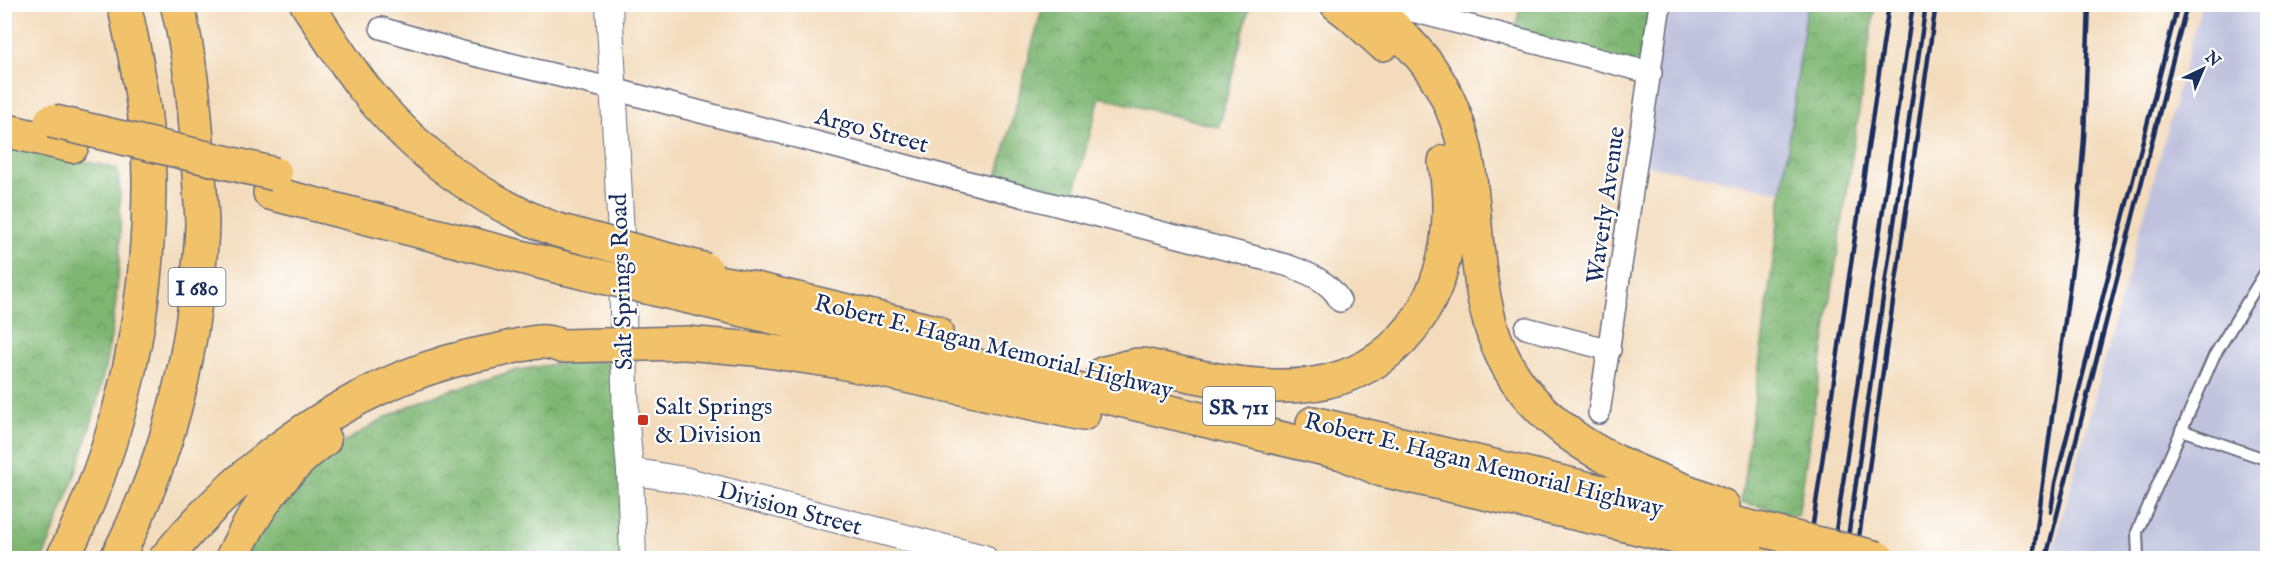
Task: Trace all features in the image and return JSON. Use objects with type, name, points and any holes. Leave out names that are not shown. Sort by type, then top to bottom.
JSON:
[{"type":"highway","points":[[58,558],[86,483],[113,377],[127,288],[130,250],[132,174],[117,72],[100,4]]},
{"type":"highway","name":"I 680","points":[[63,558],[83,519],[105,461],[118,417],[135,348],[145,275],[150,178],[142,96],[124,4]]},
{"type":"highway","name":"I 680","points":[[117,558],[139,515],[170,427],[184,376],[198,279],[202,223],[195,94],[187,43],[177,4]]},
{"type":"highway","points":[[307,4],[364,88],[407,134],[446,168],[487,197],[511,210],[560,248]]},
{"type":"highway","points":[[1104,373],[1140,365],[1258,386],[1312,385],[1359,372],[1382,358],[1413,326],[1429,302],[1441,273],[1447,243],[1450,202],[1443,149],[1431,114],[1404,68],[1380,40],[1337,4]]},
{"type":"highway","points":[[1371,4],[1427,64],[1452,111],[1466,156],[1485,311],[1498,349],[1522,389],[1555,422],[1601,455],[1725,526],[1746,515],[1765,545],[1878,558]]},
{"type":"highway","points":[[4,109],[272,184]]},
{"type":"highway","points":[[4,130],[72,146],[272,184],[560,248],[706,284],[1342,453],[1382,470]]},
{"type":"highway","name":"Robert E. Hagan Memorial Highway","points":[[706,284],[751,288],[1725,526]]},
{"type":"highway","points":[[166,558],[248,474],[341,408],[395,381],[452,360],[541,342],[562,346],[686,343],[754,349],[841,362],[1340,468],[1382,470]]},
{"type":"highway","points":[[232,558],[256,514],[278,484],[303,457],[346,424],[425,387],[499,364],[542,355],[562,346]]},
{"type":"highway","name":"Robert E. Hagan Memorial Highway","points":[[1382,470],[1609,520],[1725,526]]},
{"type":"street","name":"Salt Springs Road","points":[[609,4],[621,236],[626,423],[633,558]]},
{"type":"street","points":[[1386,4],[1651,73]]},
{"type":"street","name":"Waverly Avenue","points":[[1599,413],[1660,4]]},
{"type":"street","name":"Argo Street","points":[[381,28],[462,52],[613,88],[1286,265],[1313,277],[1335,291],[1340,301]]},
{"type":"street","points":[[1526,328],[1610,350]]},
{"type":"street","name":"Division Street","points":[[630,471],[684,480],[984,558]]},
{"type":"lane","points":[[2138,558],[2137,532],[2214,356],[2268,268]]},
{"type":"lane","points":[[2181,430],[2268,460]]},
{"type":"shaded area","points":[[1660,5],[1807,5],[1782,192],[1637,163]]},
{"type":"shaded area","points":[[2201,5],[2267,5],[2267,558],[2051,558]]},
{"type":"green space","points":[[1043,5],[1250,5],[1219,127],[1100,97],[1070,208],[994,188]]},
{"type":"green space","points":[[1521,5],[1660,5],[1651,73],[1512,38]]},
{"type":"green space","points":[[1807,5],[1875,5],[1798,516],[1741,502]]},
{"type":"green space","points":[[4,141],[118,169],[119,270],[114,320],[105,368],[79,464],[43,558],[5,558]]},
{"type":"green space","points":[[607,361],[626,423],[633,558],[243,558],[255,533],[323,455],[383,419],[426,398],[513,371],[553,364]]},
{"type":"railway","points":[[1808,558],[1889,4]]},
{"type":"railway","points":[[1832,558],[1913,4]]},
{"type":"railway","points":[[1845,558],[1926,4]]},
{"type":"railway","points":[[1856,558],[1936,4]]},
{"type":"railway","points":[[2033,558],[2076,239],[2084,138],[2089,4]]},
{"type":"railway","points":[[2051,511],[2055,483],[2178,4]]},
{"type":"railway","points":[[2046,558],[2187,4]]},
{"type":"place","name":"Salt Springs & Division","points":[[643,420]]}]
